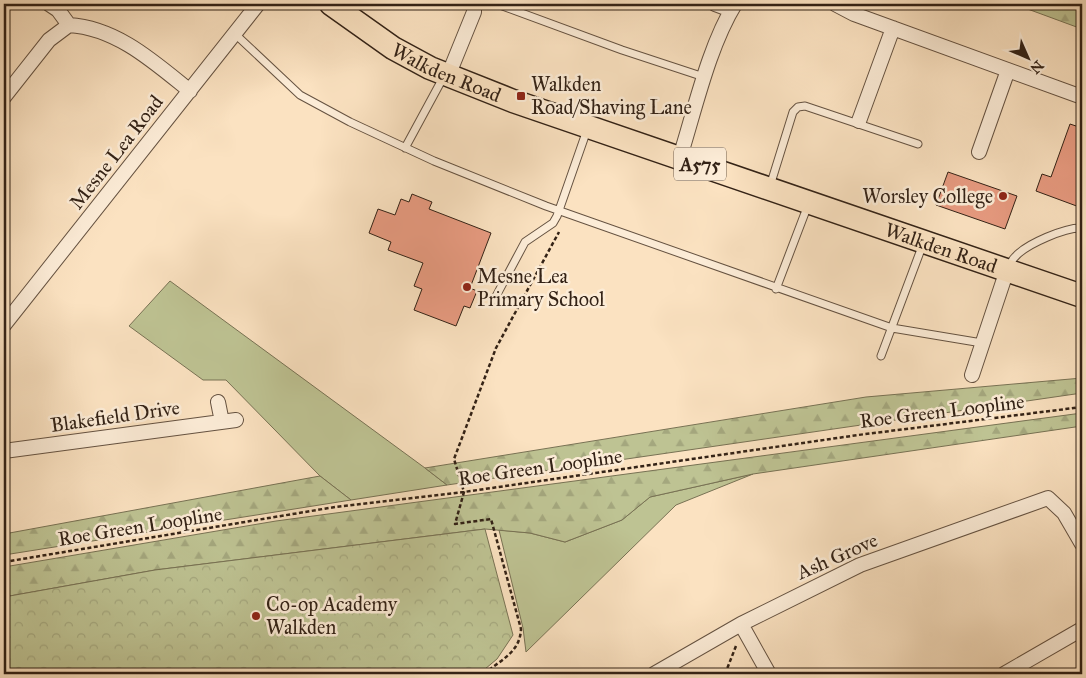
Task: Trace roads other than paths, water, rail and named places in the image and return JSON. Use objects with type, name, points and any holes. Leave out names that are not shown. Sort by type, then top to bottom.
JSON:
[{"type":"main road","name":"Walkden Road","points":[[331,4],[393,48],[446,76],[588,127],[1082,296]]},
{"type":"street","points":[[49,4],[58,10],[69,25]]},
{"type":"street","name":"Mesne Lea Road","points":[[4,326],[258,4]]},
{"type":"street","points":[[446,76],[474,12],[474,4]]},
{"type":"street","points":[[680,157],[705,77],[733,7],[715,4]]},
{"type":"street","points":[[835,4],[854,14],[1082,97]]},
{"type":"street","points":[[4,97],[49,40],[69,25],[81,26],[140,50],[190,91]]},
{"type":"street","points":[[859,121],[893,28]]},
{"type":"street","points":[[979,152],[1008,70]]},
{"type":"street","points":[[972,375],[1007,270]]},
{"type":"street","points":[[218,402],[222,422]]},
{"type":"street","name":"Blakefield Drive","points":[[7,448],[236,420]]},
{"type":"street","name":"Ash Grove","points":[[654,674],[742,626],[860,566],[1048,498],[1064,513],[1082,544]]},
{"type":"street","points":[[742,626],[769,674]]},
{"type":"street","points":[[1004,674],[1082,629]]},
{"type":"lane","points":[[497,4],[622,50],[705,77]]},
{"type":"lane","points":[[234,33],[300,95],[405,148],[546,206],[558,208],[776,289],[892,328],[982,343]]},
{"type":"lane","points":[[405,148],[446,76]]},
{"type":"lane","points":[[770,189],[793,112],[798,107],[805,106],[918,144]]},
{"type":"lane","points":[[494,300],[525,242],[553,223],[588,127]]},
{"type":"lane","points":[[776,289],[809,202]]},
{"type":"lane","points":[[1007,270],[1015,256],[1033,244],[1064,229],[1082,228]]},
{"type":"lane","points":[[881,356],[924,242]]},
{"type":"place","name":"Walkden Road/Shaving Lane","points":[[521,96]]},
{"type":"place","name":"Worsley College","points":[[1003,196]]},
{"type":"place","name":"Mesne Lea Primary School","points":[[467,287]]},
{"type":"place","name":"Co-op Academy Walkden","points":[[256,616]]}]
